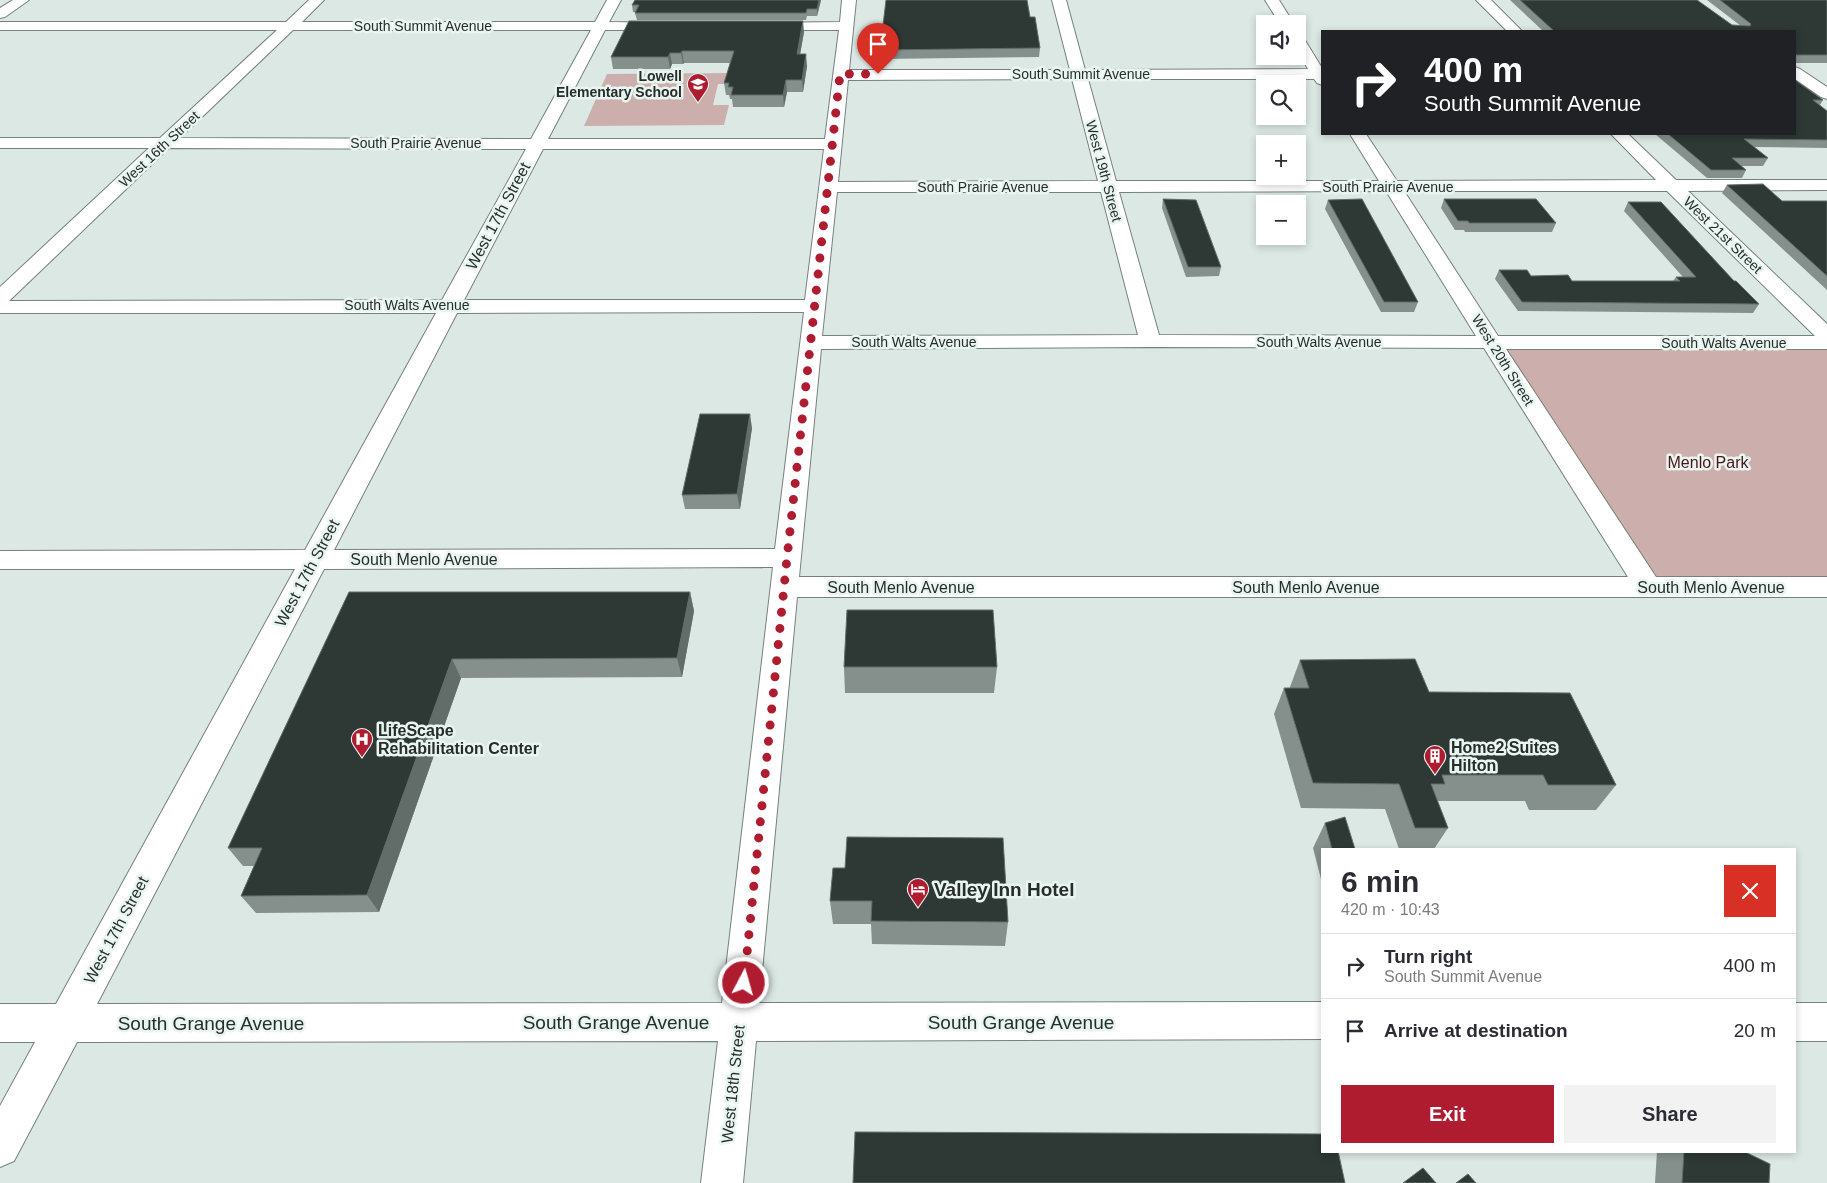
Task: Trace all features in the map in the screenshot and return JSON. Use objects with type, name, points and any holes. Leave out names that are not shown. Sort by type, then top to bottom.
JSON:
[{"type":"street","points":[[0,14],[22,0]]},
{"type":"street","name":"West 16th Street","points":[[0,298],[317,0]]},
{"type":"street","name":"West 17th Street","points":[[0,1147],[614,0]]},
{"type":"street","name":"West 18th Street","points":[[722,1183],[814,306],[849,0]]},
{"type":"street","name":"West 19th Street","points":[[1059,0],[1150,341]]},
{"type":"street","points":[[1272,0],[1281,15]]},
{"type":"street","points":[[1483,0],[1514,30]]},
{"type":"street","name":"South Summit Avenue","points":[[0,26],[679,26]]},
{"type":"street","points":[[757,26],[846,26]]},
{"type":"street","points":[[1306,53],[1321,76]]},
{"type":"street","points":[[1796,73],[1822,74]]},
{"type":"street","points":[[1796,73],[1827,94]]},
{"type":"street","name":"South Summit Avenue","points":[[840,74],[1321,76]]},
{"type":"street","name":"West 20th Street","points":[[1359,135],[1394,187],[1648,587]]},
{"type":"street","name":"West 21st Street","points":[[1620,135],[1827,336]]},
{"type":"street","name":"South Prairie Avenue","points":[[0,143],[832,144]]},
{"type":"street","name":"South Prairie Avenue","points":[[828,187],[1827,185]]},
{"type":"street","name":"South Walts Avenue","points":[[0,307],[814,306]]},
{"type":"street","name":"South Walts Avenue","points":[[811,343],[1150,341],[1827,344]]},
{"type":"street","name":"South Menlo Avenue","points":[[0,560],[787,558]]},
{"type":"street","name":"South Menlo Avenue","points":[[785,587],[1827,587]]},
{"type":"street","name":"South Grange Avenue","points":[[0,1023],[1321,1022]]},
{"type":"street","points":[[1796,1022],[1827,1022]]},
{"type":"green space","points":[[727,73],[724,84],[718,84],[713,105],[729,105],[724,125],[584,126],[607,74]]},
{"type":"green space","name":"Menlo Park","points":[[1492,343],[1827,343],[1827,587],[1648,587]]},
{"type":"building","points":[[635,0],[819,0],[817,9],[807,9],[806,13],[635,13],[639,5],[632,5]]},
{"type":"building","points":[[886,0],[1027,0],[1030,17],[1035,17],[1040,48],[880,50],[881,25],[883,25]]},
{"type":"building","points":[[1520,0],[1697,0],[1732,25],[1750,26],[1751,24],[1720,0],[1827,0],[1827,55],[1796,55],[1796,30],[1553,30]]},
{"type":"building","points":[[629,21],[803,21],[797,54],[806,54],[802,80],[786,80],[783,95],[731,95],[733,87],[728,87],[729,83],[724,83],[734,51],[682,51],[681,53],[670,53],[668,57],[611,57]]},
{"type":"building","points":[[1796,81],[1823,100],[1813,100],[1827,111],[1827,140],[1744,139],[1768,158],[1732,158],[1746,170],[1711,170],[1669,135],[1796,135]]},
{"type":"building","points":[[1763,184],[1782,201],[1827,201],[1827,276],[1727,185]]},
{"type":"building","points":[[1163,199],[1196,200],[1221,267],[1188,267]]},
{"type":"building","points":[[1362,199],[1418,302],[1384,302],[1328,200]]},
{"type":"building","points":[[1444,199],[1536,199],[1556,223],[1469,223],[1468,221],[1458,221]]},
{"type":"building","points":[[1628,202],[1661,202],[1734,281],[1759,304],[1522,302],[1499,270],[1527,270],[1531,276],[1568,275],[1572,281],[1680,281],[1676,277],[1696,277]]},
{"type":"building","points":[[700,414],[750,414],[737,494],[682,495]]},
{"type":"building","points":[[349,592],[690,592],[677,658],[452,659],[367,895],[241,896],[262,848],[228,848]]},
{"type":"building","points":[[847,610],[993,610],[997,667],[844,667]]},
{"type":"building","name":"Home2 Suites Hilton","points":[[1415,659],[1429,692],[1570,693],[1616,785],[1548,785],[1543,775],[1442,775],[1445,784],[1431,784],[1448,828],[1415,828],[1399,784],[1313,783],[1284,688],[1309,688],[1300,660]]},
{"type":"building","points":[[1345,817],[1355,848],[1332,848],[1325,823]]},
{"type":"building","name":"Valley Inn Hotel","points":[[847,837],[1003,838],[1008,922],[871,921],[872,901],[830,901],[833,868],[845,868]]},
{"type":"building","points":[[855,1132],[1321,1134],[1321,1153],[1338,1153],[1345,1183],[853,1183]]},
{"type":"building","points":[[1684,1153],[1747,1153],[1770,1164],[1769,1183],[1682,1183]]},
{"type":"building","points":[[1423,1168],[1436,1183],[1403,1183]]},
{"type":"building","points":[[1468,1174],[1476,1183],[1456,1183]]},
{"type":"place","name":"Lowell Elementary School","points":[[698,103]]},
{"type":"place","name":"LifeScape Rehabilitation Center","points":[[362,758]]},
{"type":"place","name":"Home2 Suites Hilton","points":[[1435,775]]},
{"type":"place","name":"Valley Inn Hotel","points":[[918,908]]},
{"type":"route","points":[[744,983],[787,558],[840,74],[878,74]]}]
